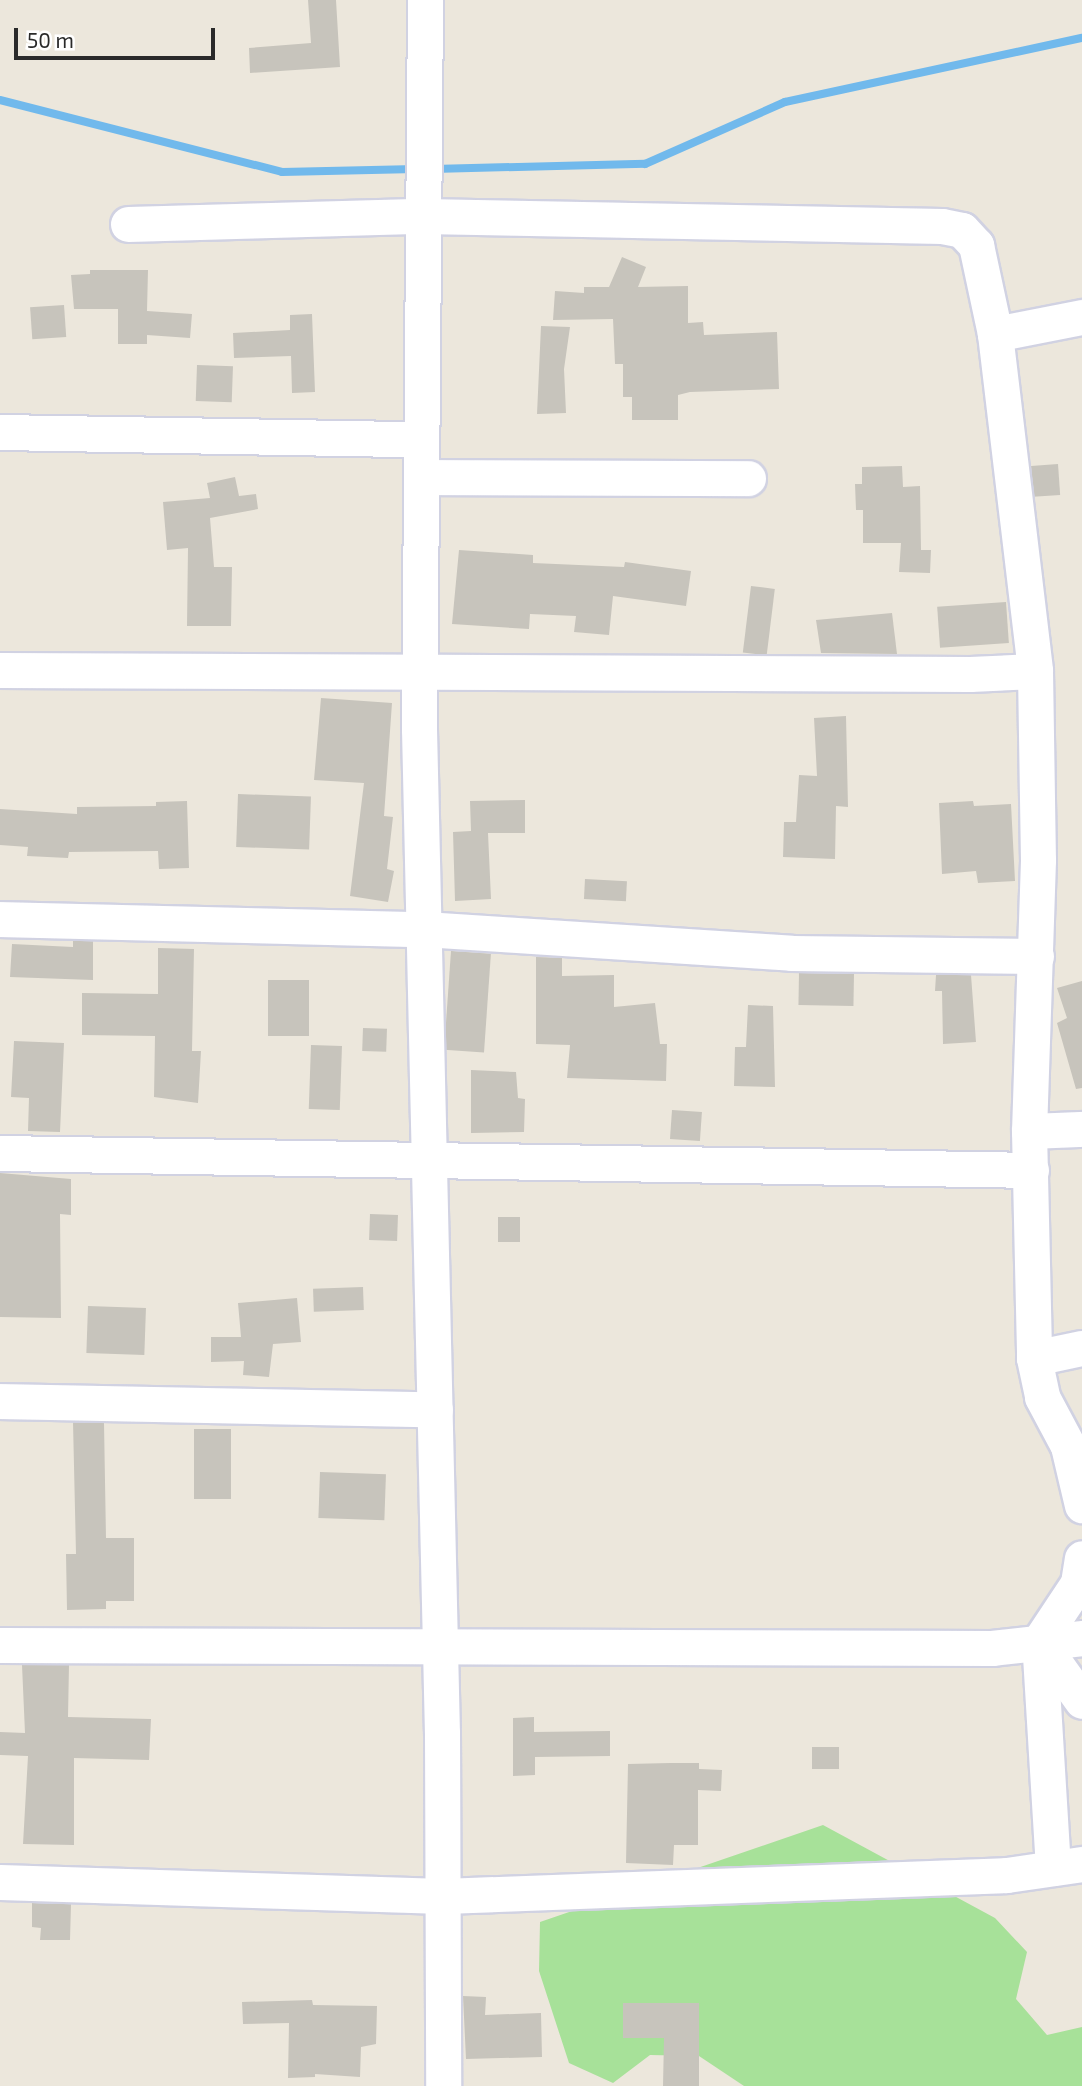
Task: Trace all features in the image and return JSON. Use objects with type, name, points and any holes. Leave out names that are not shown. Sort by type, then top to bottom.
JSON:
[{"type":"street","points":[[425,0],[419,674],[440,1647],[443,2086]]},
{"type":"street","points":[[128,223],[423,216],[953,227],[976,245],[995,334],[1035,671],[1036,956],[1029,1131],[1034,1358],[1042,1397],[1068,1446],[1082,1505]]},
{"type":"street","points":[[995,334],[1082,317]]},
{"type":"street","points":[[0,432],[421,439]]},
{"type":"street","points":[[421,477],[748,478]]},
{"type":"street","points":[[0,670],[419,674],[1035,671]]},
{"type":"street","points":[[0,919],[424,929],[791,953],[1036,956]]},
{"type":"street","points":[[1029,1131],[1082,1129]]},
{"type":"street","points":[[0,1153],[1031,1170]]},
{"type":"street","points":[[1034,1358],[1082,1348]]},
{"type":"street","points":[[0,1401],[435,1409]]},
{"type":"street","points":[[0,1882],[443,1896],[1007,1875],[1068,1866],[1039,1642],[1078,1583],[1082,1558]]},
{"type":"street","points":[[1039,1642],[1082,1625]]},
{"type":"street","points":[[0,1645],[992,1648],[1082,1637]]},
{"type":"street","points":[[1039,1642],[1082,1701]]},
{"type":"green space","points":[[823,1825],[995,1918],[1027,1952],[1016,1999],[1047,2035],[1082,2027],[1082,2086],[744,2086],[699,2056],[650,2055],[613,2083],[569,2063],[539,1971],[540,1922]]},
{"type":"building","points":[[308,0],[336,0],[340,67],[250,73],[249,48],[311,43]]},
{"type":"building","points":[[622,257],[646,267],[638,287],[688,286],[688,323],[703,322],[704,335],[777,332],[779,389],[690,392],[678,395],[678,420],[632,420],[632,397],[623,397],[623,364],[615,364],[613,319],[553,320],[555,291],[584,293],[584,287],[609,287]]},
{"type":"building","points":[[90,270],[148,270],[147,311],[192,314],[190,338],[147,335],[147,344],[118,344],[118,309],[74,309],[71,275],[90,274]]},
{"type":"building","points":[[64,305],[66,337],[32,339],[30,307]]},
{"type":"building","points":[[312,314],[315,392],[292,393],[291,356],[234,358],[233,333],[290,330],[290,315]]},
{"type":"building","points":[[541,326],[570,327],[564,369],[566,413],[537,414]]},
{"type":"building","points":[[197,365],[233,366],[232,402],[196,401]]},
{"type":"building","points":[[1058,464],[1060,495],[1033,497],[1031,466]]},
{"type":"building","points":[[902,466],[903,487],[920,486],[921,550],[931,550],[930,573],[899,572],[901,543],[863,543],[863,510],[856,510],[855,484],[862,484],[862,467]]},
{"type":"building","points":[[235,477],[239,496],[256,494],[258,509],[210,518],[214,567],[232,567],[231,626],[187,626],[188,548],[167,550],[163,502],[210,498],[207,483]]},
{"type":"building","points":[[459,550],[533,555],[533,563],[624,567],[625,562],[691,571],[686,606],[613,596],[609,635],[574,632],[576,616],[530,614],[529,629],[452,624]]},
{"type":"building","points":[[751,586],[775,589],[767,655],[743,653]]},
{"type":"building","points":[[1006,602],[1009,643],[940,648],[937,607]]},
{"type":"building","points":[[892,613],[897,654],[821,653],[816,620]]},
{"type":"building","points":[[321,698],[392,703],[384,816],[393,817],[387,869],[394,871],[388,902],[350,896],[364,783],[314,780]]},
{"type":"building","points":[[846,716],[848,807],[836,806],[835,859],[783,857],[784,822],[796,822],[799,775],[817,776],[814,718]]},
{"type":"building","points":[[238,794],[311,797],[309,850],[236,847]]},
{"type":"building","points":[[525,800],[525,833],[488,833],[491,899],[455,901],[453,832],[471,831],[470,801]]},
{"type":"building","points":[[187,801],[189,868],[159,869],[158,851],[69,852],[68,858],[27,856],[28,847],[0,845],[0,809],[77,814],[77,807],[156,806],[156,802]]},
{"type":"building","points":[[973,801],[974,806],[1011,804],[1015,881],[978,883],[976,871],[942,874],[939,803]]},
{"type":"building","points":[[585,879],[627,881],[626,901],[584,899]]},
{"type":"building","points":[[73,941],[93,941],[93,980],[10,977],[12,944],[73,947]]},
{"type":"building","points":[[158,948],[194,949],[192,1051],[201,1051],[198,1103],[154,1097],[155,1036],[82,1035],[82,993],[158,994]]},
{"type":"building","points":[[451,951],[491,954],[484,1053],[444,1050]]},
{"type":"building","points":[[536,957],[562,958],[562,976],[614,975],[614,1007],[655,1003],[660,1044],[667,1044],[666,1081],[567,1078],[570,1045],[536,1044]]},
{"type":"building","points":[[799,973],[854,974],[853,1006],[798,1005]]},
{"type":"building","points":[[936,975],[971,975],[976,1042],[943,1044],[942,991],[935,991]]},
{"type":"building","points":[[268,980],[309,980],[309,1036],[268,1036]]},
{"type":"building","points":[[1082,981],[1082,1088],[1076,1089],[1057,1023],[1067,1018],[1057,988]]},
{"type":"building","points":[[748,1005],[773,1006],[775,1087],[734,1086],[735,1047],[746,1047]]},
{"type":"building","points":[[363,1028],[387,1029],[386,1052],[362,1051]]},
{"type":"building","points":[[14,1041],[64,1043],[60,1132],[28,1131],[29,1098],[11,1097]]},
{"type":"building","points":[[311,1045],[342,1046],[340,1110],[309,1109]]},
{"type":"building","points":[[471,1070],[516,1072],[518,1098],[525,1099],[524,1132],[471,1133]]},
{"type":"building","points":[[672,1110],[702,1112],[700,1141],[670,1139]]},
{"type":"building","points":[[0,1173],[71,1179],[71,1215],[60,1214],[61,1318],[0,1317]]},
{"type":"building","points":[[370,1214],[398,1215],[397,1241],[369,1240]]},
{"type":"building","points":[[498,1217],[520,1217],[520,1242],[498,1242]]},
{"type":"building","points":[[363,1287],[364,1310],[314,1312],[313,1289]]},
{"type":"building","points":[[297,1298],[301,1342],[273,1344],[269,1377],[243,1375],[244,1361],[211,1362],[211,1337],[241,1337],[238,1303]]},
{"type":"building","points":[[88,1306],[146,1308],[144,1355],[86,1353]]},
{"type":"building","points":[[73,1422],[104,1423],[106,1538],[134,1538],[134,1601],[106,1601],[106,1609],[67,1610],[66,1554],[76,1554]]},
{"type":"building","points":[[194,1429],[231,1429],[231,1499],[194,1499]]},
{"type":"building","points":[[320,1472],[386,1474],[384,1520],[318,1518]]},
{"type":"building","points":[[22,1665],[69,1665],[68,1717],[151,1719],[149,1760],[74,1758],[74,1845],[23,1844],[28,1756],[0,1755],[0,1732],[25,1733]]},
{"type":"building","points":[[534,1717],[534,1732],[610,1731],[610,1756],[535,1757],[535,1775],[513,1776],[513,1718]]},
{"type":"building","points":[[812,1747],[839,1747],[839,1769],[812,1769]]},
{"type":"building","points":[[699,1763],[699,1769],[722,1770],[721,1791],[698,1790],[698,1845],[674,1845],[673,1865],[626,1863],[628,1764]]},
{"type":"building","points":[[32,1903],[71,1904],[70,1940],[40,1940],[41,1928],[32,1927]]},
{"type":"building","points":[[463,1996],[486,1997],[485,2015],[541,2013],[542,2057],[466,2059]]},
{"type":"building","points":[[312,2000],[313,2005],[377,2006],[376,2044],[361,2047],[360,2077],[315,2074],[315,2077],[288,2078],[289,2023],[243,2024],[242,2002]]},
{"type":"building","points":[[623,2003],[699,2003],[699,2086],[663,2086],[664,2038],[623,2038]]},
{"type":"waterway","points":[[433,169],[645,164],[785,102],[1082,38]]},
{"type":"waterway","points":[[0,100],[282,172],[416,169]]}]
